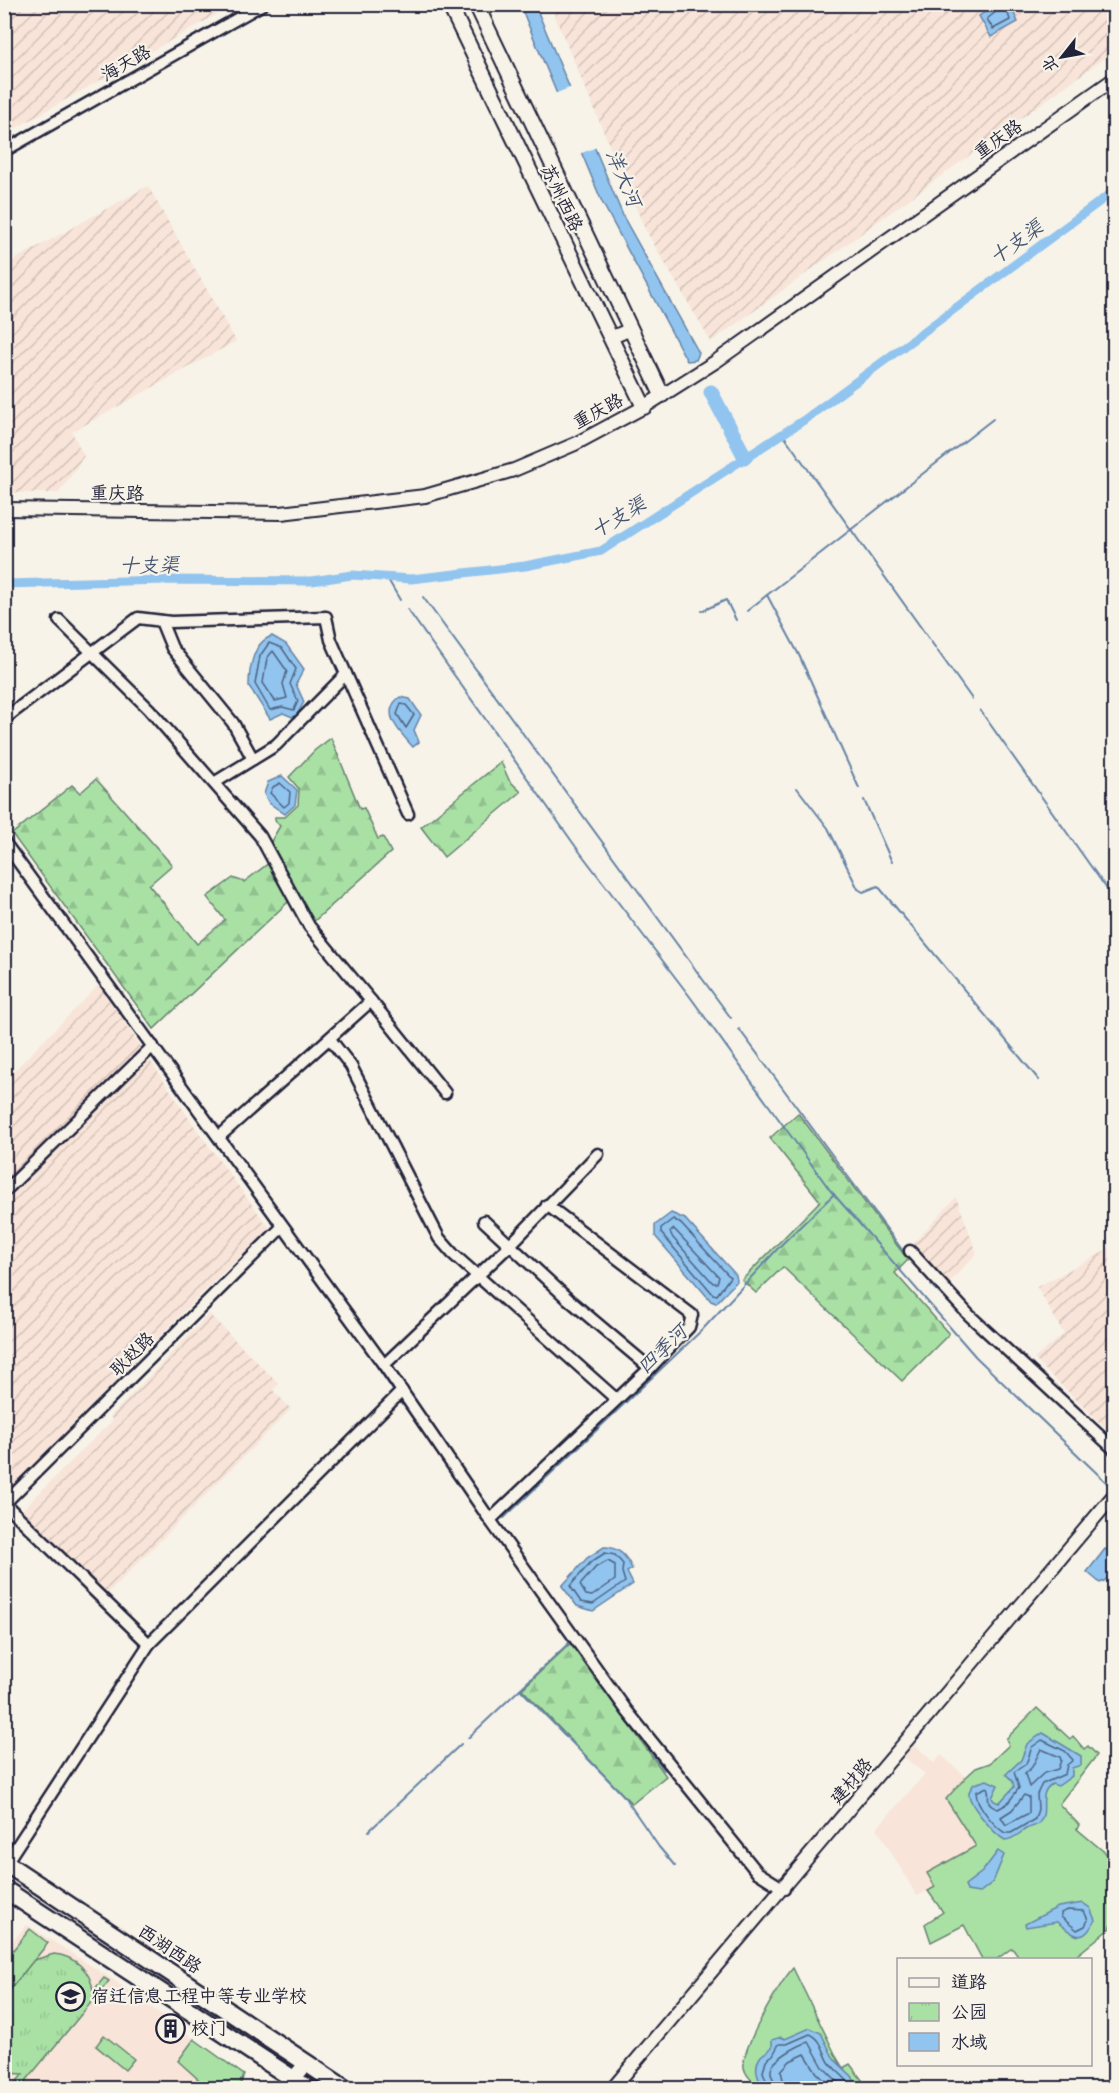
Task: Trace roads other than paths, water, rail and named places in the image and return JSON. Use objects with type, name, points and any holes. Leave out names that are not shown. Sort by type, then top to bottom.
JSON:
[{"type":"main road","name":"苏州西路","points":[[449,4],[644,407]]},
{"type":"main road","name":"苏州西路","points":[[476,4],[662,395]]},
{"type":"main road","name":"西湖西路","points":[[5,1863],[344,2088]]},
{"type":"main road","points":[[4,1890],[298,2086]]},
{"type":"main road","points":[[298,2086],[307,2063]]},
{"type":"main road","points":[[298,2086],[321,2073]]},
{"type":"street","name":"海天路","points":[[4,151],[263,4]]},
{"type":"street","name":"重庆路","points":[[4,509],[281,513],[425,496],[514,470],[575,444],[644,407],[715,362],[1114,79]]},
{"type":"street","points":[[610,338],[631,329]]},
{"type":"street","points":[[4,719],[138,618],[161,621],[326,617],[331,640],[408,814]]},
{"type":"street","points":[[59,620],[149,709],[260,836],[309,926],[445,1093]]},
{"type":"street","points":[[161,621],[172,648],[233,723],[253,759]]},
{"type":"street","points":[[214,783],[284,739],[346,674]]},
{"type":"street","points":[[4,842],[220,1136],[282,1227],[384,1365],[490,1521],[634,1720],[757,1872],[784,1888]]},
{"type":"street","points":[[220,1136],[370,1001]]},
{"type":"street","points":[[330,1039],[351,1065],[431,1224],[453,1254],[616,1399]]},
{"type":"street","points":[[4,1192],[153,1046]]},
{"type":"street","points":[[384,1365],[511,1244],[598,1154]]},
{"type":"street","points":[[490,1521],[650,1368],[689,1327],[692,1314],[547,1205]]},
{"type":"street","points":[[484,1221],[568,1299],[650,1368]]},
{"type":"street","name":"耿赵路","points":[[5,1503],[282,1227]]},
{"type":"street","points":[[910,1251],[969,1315],[1114,1449]]},
{"type":"street","points":[[5,1863],[150,1644],[402,1391]]},
{"type":"street","name":"建材路","points":[[613,2088],[1114,1495]]},
{"type":"street","points":[[5,1503],[150,1644]]},
{"type":"water","points":[[997,4],[1010,5],[1018,22],[991,37],[979,16]]},
{"type":"water","points":[[520,5],[535,5],[624,218],[699,353],[696,360],[687,361],[602,202]]},
{"type":"water","points":[[272,636],[286,644],[304,669],[296,684],[304,702],[295,718],[283,713],[270,719],[249,686],[251,664],[256,650],[260,644]]},
{"type":"water","points":[[400,697],[410,699],[421,715],[414,730],[419,742],[413,747],[398,730],[392,716],[391,710]]},
{"type":"water","points":[[282,776],[297,790],[295,805],[285,814],[269,803],[264,794],[268,782]]},
{"type":"water","points":[[671,1213],[685,1219],[736,1275],[737,1281],[716,1303],[711,1301],[655,1236],[655,1225]]},
{"type":"water","points":[[1114,1544],[1114,1561],[1111,1572],[1109,1577],[1100,1583],[1087,1572],[1105,1549],[1109,1551]]},
{"type":"water","points":[[604,1547],[614,1549],[625,1556],[632,1569],[627,1572],[633,1584],[593,1611],[577,1606],[562,1586],[587,1558]]},
{"type":"water","points":[[1043,1733],[1081,1756],[1081,1765],[1072,1768],[1072,1776],[1058,1786],[1052,1784],[1047,1788],[1042,1818],[1039,1823],[1005,1840],[977,1811],[969,1793],[974,1784],[987,1780],[998,1785],[992,1798],[999,1803],[1014,1787],[1006,1774],[1021,1760],[1027,1744]]},
{"type":"water","points":[[998,1851],[1004,1855],[993,1882],[979,1893],[967,1891],[965,1885],[982,1872]]},
{"type":"water","points":[[1083,1903],[1090,1908],[1095,1920],[1091,1928],[1082,1935],[1073,1934],[1057,1922],[1026,1927],[1025,1924],[1058,1907]]},
{"type":"water","points":[[810,2028],[821,2033],[834,2059],[852,2076],[858,2088],[765,2088],[762,2085],[757,2073],[757,2064],[761,2056],[772,2047],[772,2040],[781,2037],[785,2039]]},
{"type":"waterway","name":"十支渠","points":[[4,584],[167,580],[312,581],[352,575],[411,579],[525,566],[601,551],[804,420],[1114,191]]},
{"type":"waterway","name":"洋大河","points":[[711,392],[745,457]]},
{"type":"waterway","points":[[767,595],[993,419]]},
{"type":"waterway","points":[[782,433],[972,699]]},
{"type":"waterway","points":[[386,576],[400,600]]},
{"type":"waterway","points":[[747,611],[767,595],[799,655],[859,788]]},
{"type":"waterway","points":[[423,597],[731,1018]]},
{"type":"waterway","points":[[702,611],[726,600],[736,620]]},
{"type":"waterway","points":[[408,610],[576,847],[691,998],[830,1190],[976,1357],[1107,1483]]},
{"type":"waterway","points":[[980,710],[1114,899]]},
{"type":"waterway","points":[[797,788],[828,828],[858,889],[863,892],[878,886],[1039,1080]]},
{"type":"waterway","points":[[864,800],[892,862]]},
{"type":"waterway","points":[[65,934],[144,1044]]},
{"type":"waterway","points":[[739,1029],[906,1255]]},
{"type":"waterway","points":[[153,1057],[219,1148]]},
{"type":"waterway","points":[[228,1160],[274,1224]]},
{"type":"waterway","name":"四季河","points":[[504,1518],[702,1330],[783,1243],[834,1194]]},
{"type":"waterway","points":[[283,1237],[347,1325]]},
{"type":"waterway","points":[[931,1285],[965,1318]]},
{"type":"waterway","points":[[376,1365],[393,1390]]},
{"type":"waterway","points":[[402,1403],[461,1487]]},
{"type":"waterway","points":[[468,1738],[571,1641]]},
{"type":"waterway","points":[[520,1689],[623,1795],[675,1866]]},
{"type":"waterway","points":[[632,1726],[664,1770]]},
{"type":"waterway","points":[[369,1831],[461,1744]]},
{"type":"place","name":"宿迁信息工程中等专业学校","points":[[70,1996]]},
{"type":"place","name":"校门","points":[[170,2028]]}]
